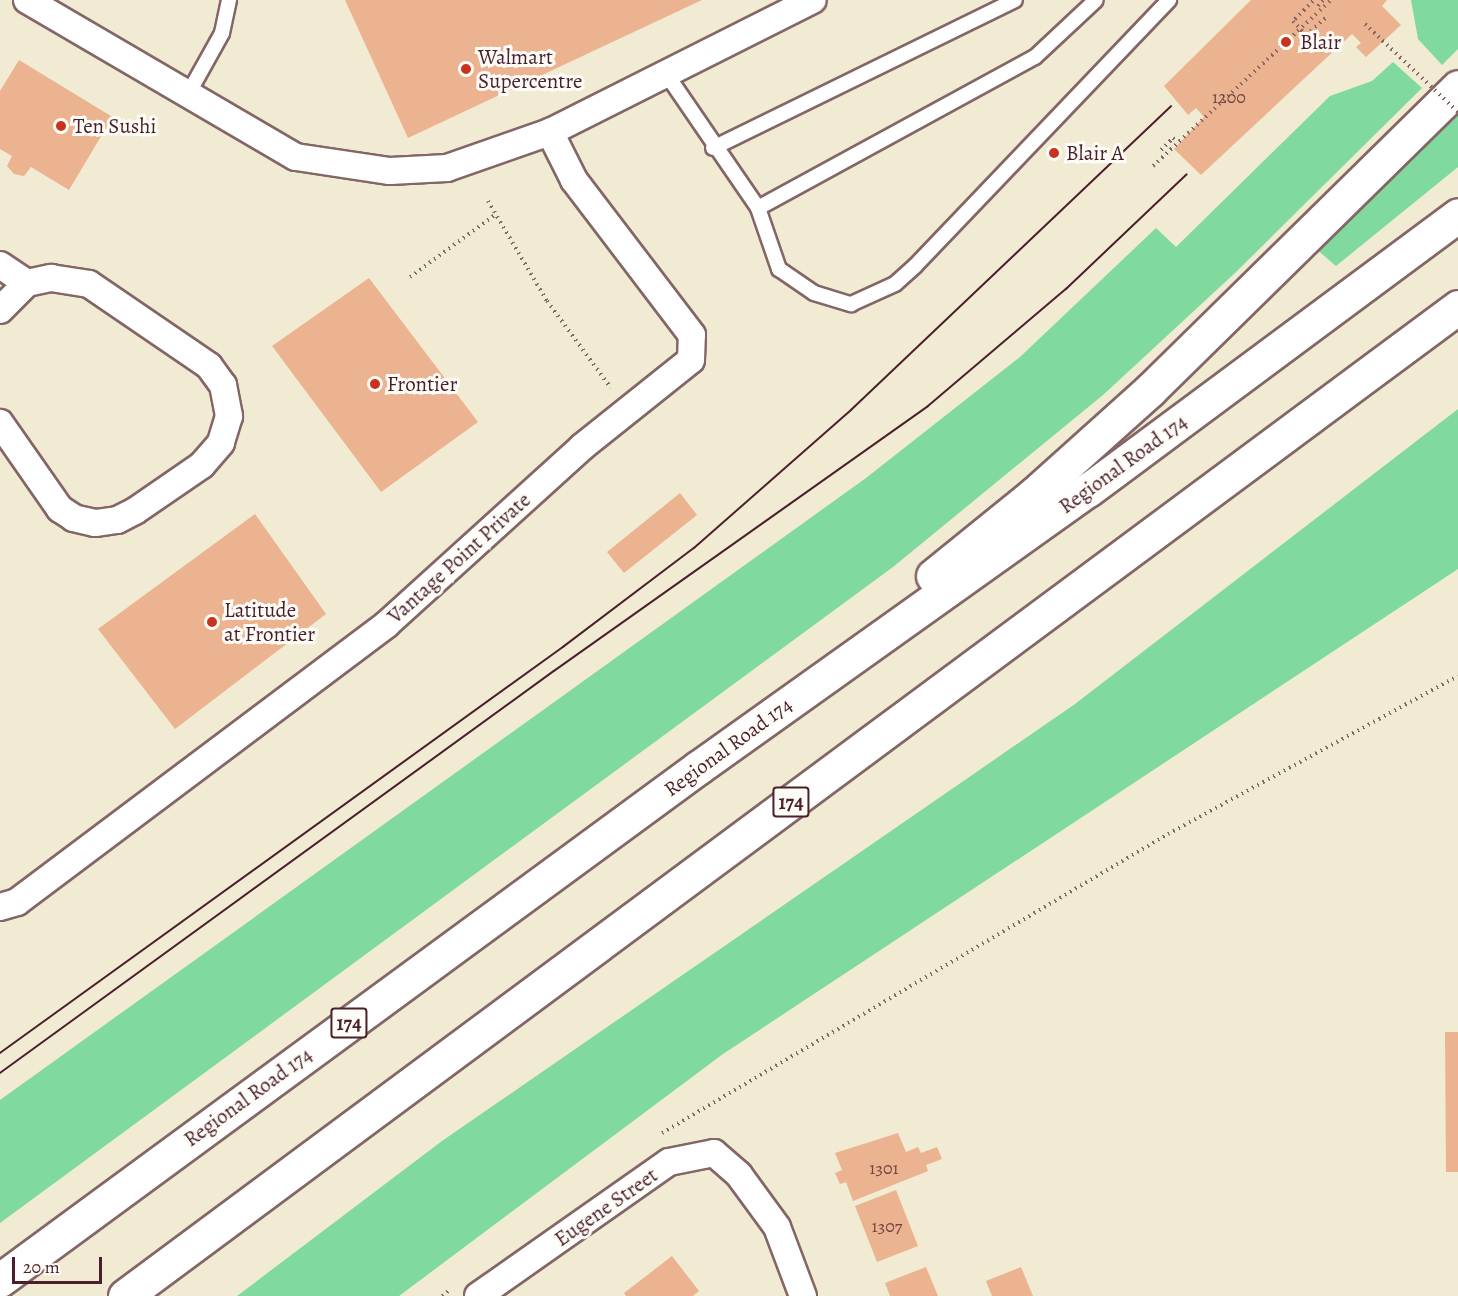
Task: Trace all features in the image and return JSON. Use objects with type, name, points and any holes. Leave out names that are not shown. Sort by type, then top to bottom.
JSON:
[{"type":"highway","points":[[699,767],[1042,488],[1238,307],[1458,87]]},
{"type":"highway","name":"Regional Road 174","points":[[0,1280],[699,767],[1088,490],[1458,215]]},
{"type":"highway","name":"174","points":[[124,1296],[1458,307]]},
{"type":"street","points":[[27,0],[187,96],[296,157],[359,169],[447,168],[550,132],[665,72],[813,0]]},
{"type":"street","name":"Vantage Point Private","points":[[0,907],[17,902],[387,624],[628,410],[691,360],[692,335],[574,180],[550,132]]},
{"type":"street","points":[[0,265],[39,280],[90,284],[209,366],[228,399],[227,431],[217,449],[202,465],[135,511],[117,520],[95,523],[74,518],[60,508],[0,423]]},
{"type":"street","points":[[0,310],[39,280]]},
{"type":"street","name":"Eugene Street","points":[[469,1289],[669,1162],[714,1153],[739,1175],[777,1227],[802,1296]]},
{"type":"lane","points":[[187,96],[222,33],[229,0]]},
{"type":"lane","points":[[713,148],[1015,0]]},
{"type":"lane","points":[[758,208],[1035,57],[1096,0]]},
{"type":"lane","points":[[665,72],[713,148],[758,208],[779,268],[814,293],[851,304],[895,284],[1005,175],[1169,0]]},
{"type":"path","points":[[1318,6],[1323,0]]},
{"type":"path","points":[[1152,166],[1331,0]]},
{"type":"path","points":[[1313,2],[1293,21],[1306,35],[1328,15]]},
{"type":"path","points":[[1365,24],[1458,112]]},
{"type":"path","points":[[1161,150],[1173,138],[1178,142]]},
{"type":"path","points":[[488,201],[547,301],[628,410]]},
{"type":"path","points":[[410,277],[496,214]]},
{"type":"path","points":[[652,1140],[1158,840],[1458,676]]},
{"type":"path","points":[[442,1296],[469,1289]]},
{"type":"green space","points":[[1411,0],[1458,0],[1458,49],[1442,65],[1418,39]]},
{"type":"green space","points":[[1393,62],[1422,88],[1235,273],[1103,395],[893,567],[0,1223],[0,1100],[866,478],[1020,357],[1156,228],[1176,247],[1330,96],[1372,81]]},
{"type":"green space","points":[[1458,104],[1458,167],[1336,266],[1315,248]]},
{"type":"green space","points":[[1458,409],[1458,569],[723,1054],[399,1296],[237,1296],[442,1141],[1075,704]]},
{"type":"building","name":"Walmart Supercentre","points":[[345,0],[702,0],[408,138]]},
{"type":"building","points":[[1251,0],[1387,0],[1382,6],[1401,25],[1366,57],[1356,47],[1361,43],[1352,34],[1201,175],[1174,149],[1204,117],[1196,108],[1188,115],[1164,86]]},
{"type":"building","name":"Ten Sushi","points":[[19,60],[124,124],[117,135],[106,128],[69,190],[31,167],[24,176],[14,174],[7,166],[12,156],[0,149],[0,91]]},
{"type":"building","name":"Frontier","points":[[369,278],[478,422],[381,492],[272,346]]},
{"type":"building","points":[[680,493],[697,515],[624,573],[607,552]]},
{"type":"building","name":"Latitude at Frontier","points":[[255,514],[326,614],[175,729],[98,629]]},
{"type":"building","points":[[1445,1032],[1458,1032],[1458,1172],[1446,1172]]},
{"type":"building","points":[[898,1133],[906,1152],[918,1147],[921,1153],[937,1147],[942,1159],[926,1165],[928,1171],[853,1201],[846,1182],[840,1184],[835,1173],[842,1170],[835,1153]]},
{"type":"building","points":[[896,1190],[918,1246],[877,1262],[855,1206]]},
{"type":"building","points":[[672,1256],[699,1291],[693,1296],[626,1296],[624,1293]]},
{"type":"building","points":[[926,1267],[938,1296],[890,1296],[885,1283]]},
{"type":"building","points":[[1021,1267],[1033,1296],[992,1296],[986,1281]]},
{"type":"tram line","points":[[0,1053],[563,647],[694,548],[851,410],[1171,106]]},
{"type":"tram line","points":[[0,1073],[554,671],[928,406],[1066,289],[1186,175]]},
{"type":"place","name":"Blair","points":[[1286,42]]},
{"type":"place","name":"Walmart Supercentre","points":[[466,69]]},
{"type":"place","name":"Ten Sushi","points":[[61,126]]},
{"type":"place","name":"Blair A","points":[[1054,153]]},
{"type":"place","name":"Frontier","points":[[375,384]]},
{"type":"place","name":"Latitude at Frontier","points":[[212,622]]}]
